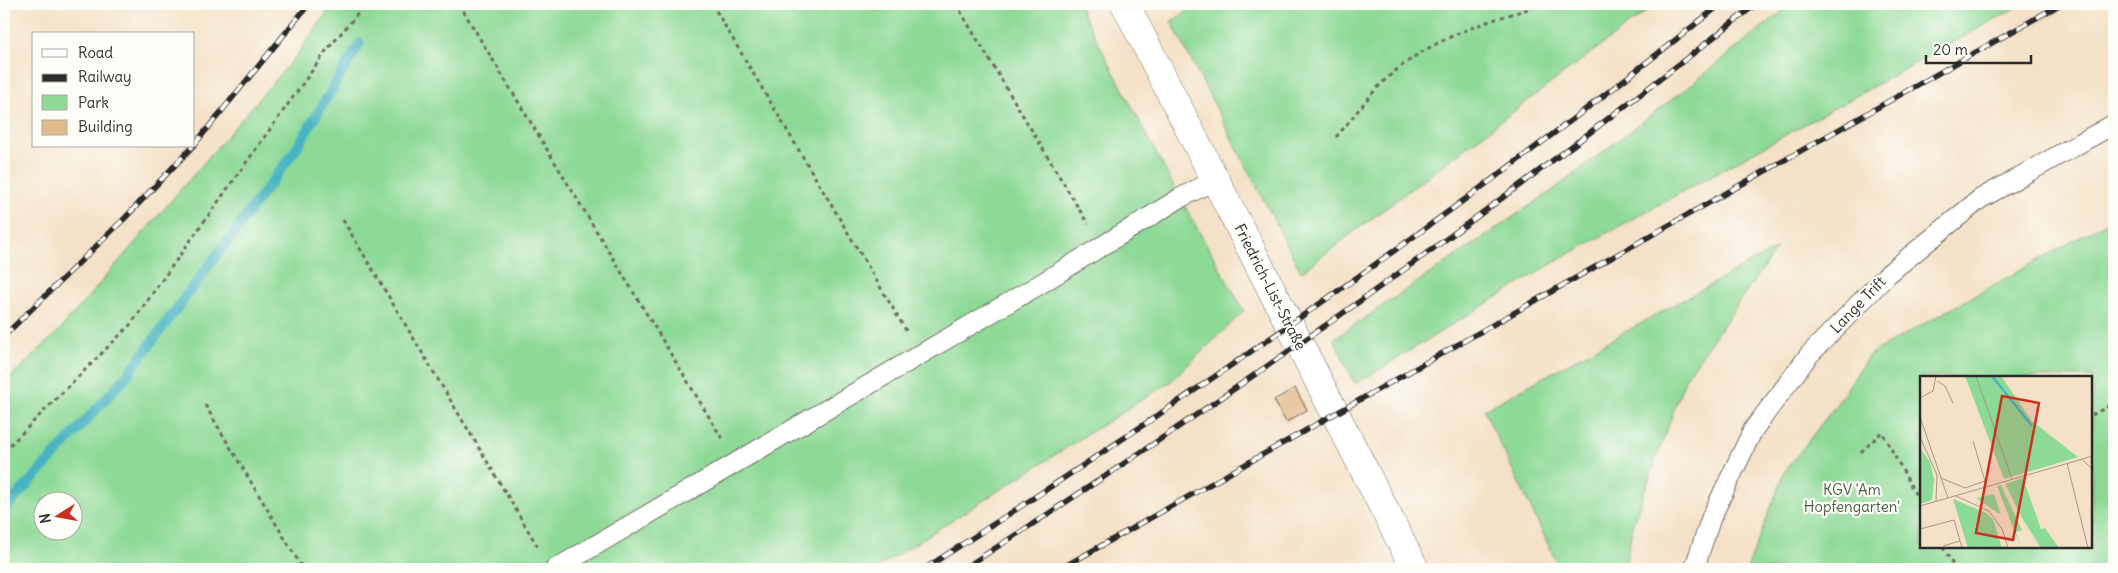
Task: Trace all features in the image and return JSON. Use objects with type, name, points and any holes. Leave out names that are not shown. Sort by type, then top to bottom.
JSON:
[{"type":"street","name":"Friedrich-List-Straße","points":[[1125,4],[1415,569]]},
{"type":"lane","name":"Lange Trift","points":[[1694,569],[1711,518],[1753,430],[1809,355],[1888,274],[1980,199],[2114,124]]},
{"type":"lane","points":[[555,569],[1180,198],[1215,180]]},
{"type":"path","points":[[4,451],[130,325],[326,51],[366,4]]},
{"type":"path","points":[[459,4],[736,462]]},
{"type":"path","points":[[712,4],[920,354]]},
{"type":"path","points":[[956,4],[1101,246]]},
{"type":"path","points":[[1336,137],[1383,82],[1411,60],[1457,34],[1546,4]]},
{"type":"path","points":[[343,220],[541,552]]},
{"type":"path","points":[[2093,414],[2114,403]]},
{"type":"path","points":[[205,405],[303,569]]},
{"type":"path","points":[[1861,452],[1882,432],[1920,498]]},
{"type":"path","points":[[1944,548],[1955,569]]},
{"type":"green space","points":[[333,4],[1078,4],[1180,198],[1244,311],[1170,382],[875,569],[4,569],[4,383],[57,333],[296,56]]},
{"type":"green space","points":[[1201,4],[1656,4],[1301,272],[1171,21]]},
{"type":"green space","points":[[1791,4],[2023,4],[1560,259],[1355,384],[1334,339],[1553,190],[1687,88]]},
{"type":"green space","name":"KGV 'Am Hopfengarten'","points":[[2114,218],[2114,569],[1747,569],[1785,471],[1836,405],[1870,354]]},
{"type":"green space","points":[[1777,248],[1685,379],[1633,523],[1625,569],[1560,569],[1484,410]]},
{"type":"building","points":[[1295,388],[1307,410],[1286,422],[1274,400]]},
{"type":"waterway","points":[[4,510],[125,378],[296,149],[360,43]]},
{"type":"railway","points":[[195,144],[309,4]]},
{"type":"railway","points":[[924,569],[1129,435],[1330,297],[1528,153],[1721,4]]},
{"type":"railway","points":[[963,569],[1267,367],[1366,297],[1563,153],[1756,4]]},
{"type":"railway","points":[[1060,569],[2061,4]]},
{"type":"railway","points":[[4,336],[125,218],[191,148]]}]
